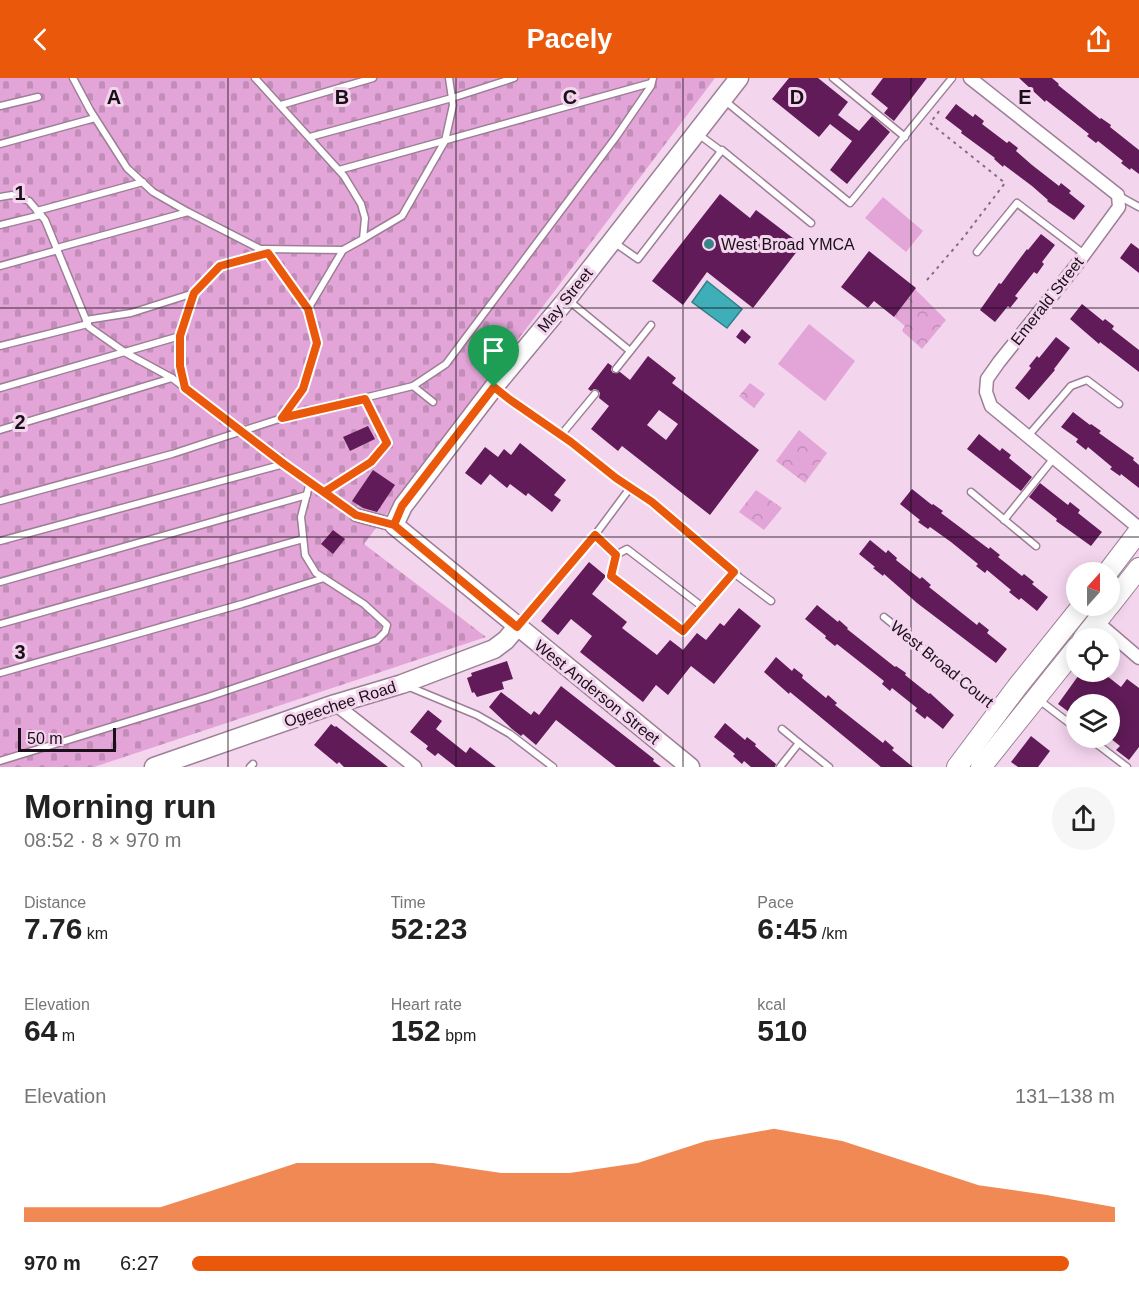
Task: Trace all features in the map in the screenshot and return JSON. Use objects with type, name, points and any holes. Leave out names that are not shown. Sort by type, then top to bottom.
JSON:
[{"type":"main road","points":[[1115,562],[1139,529]]},
{"type":"main road","points":[[1120,593],[1139,568]]},
{"type":"main road","points":[[969,765],[999,711],[1074,616]]},
{"type":"main road","points":[[1092,628],[1102,616]]},
{"type":"main road","points":[[969,765],[1036,698],[1066,661]]},
{"type":"street","name":"May Street","points":[[394,525],[402,506],[494,387],[567,299],[697,133],[730,104],[739,78]]},
{"type":"street","points":[[970,78],[1118,195]]},
{"type":"street","name":"Emerald Street","points":[[1118,195],[1119,207],[999,362],[987,379],[986,392],[991,406],[1139,529]]},
{"type":"street","points":[[356,515],[394,525]]},
{"type":"street","name":"West Anderson Street","points":[[394,525],[684,765]]},
{"type":"street","points":[[1097,622],[1139,658]]},
{"type":"street","name":"Ogeechee Road","points":[[154,767],[179,764],[335,704],[402,684],[494,649],[517,627]]},
{"type":"street","points":[[335,704],[415,767]]},
{"type":"lane","points":[[74,78],[95,118],[127,168],[153,192],[265,251],[308,309],[317,343],[303,389],[282,418]]},
{"type":"lane","points":[[255,78],[339,170],[361,204],[365,218],[363,239]]},
{"type":"lane","points":[[281,105],[373,78]]},
{"type":"lane","points":[[185,388],[180,366],[180,336],[194,293],[220,266],[265,251],[343,250],[402,216],[445,141],[453,105],[449,78]]},
{"type":"lane","points":[[310,137],[452,98],[514,78]]},
{"type":"lane","points":[[833,78],[905,137]]},
{"type":"lane","points":[[730,104],[850,203],[952,78]]},
{"type":"lane","points":[[339,170],[652,81]]},
{"type":"lane","points":[[0,501],[242,432],[282,418],[413,386],[446,364],[616,136],[652,81]]},
{"type":"lane","points":[[0,106],[38,97]]},
{"type":"lane","points":[[0,144],[95,118]]},
{"type":"lane","points":[[697,133],[811,224]]},
{"type":"lane","points":[[612,241],[638,259],[721,151]]},
{"type":"lane","points":[[0,225],[143,183]]},
{"type":"lane","points":[[0,197],[12,195],[29,201],[45,220],[87,322],[126,353],[172,378],[284,464],[356,515]]},
{"type":"lane","points":[[1118,195],[1139,207]]},
{"type":"lane","points":[[977,252],[1017,203],[1084,254]]},
{"type":"lane","points":[[0,266],[188,212]]},
{"type":"lane","points":[[308,309],[343,250]]},
{"type":"lane","points":[[0,346],[87,322],[131,313],[194,293]]},
{"type":"lane","points":[[567,299],[630,351]]},
{"type":"lane","points":[[616,369],[651,325]]},
{"type":"lane","points":[[0,388],[180,336]]},
{"type":"lane","points":[[0,430],[172,378]]},
{"type":"lane","points":[[1028,437],[1071,386],[1079,382],[1087,380],[1119,404]]},
{"type":"lane","points":[[413,386],[432,402]]},
{"type":"lane","points":[[494,387],[652,502],[771,601]]},
{"type":"lane","points":[[561,435],[595,394]]},
{"type":"lane","points":[[324,492],[371,462],[387,443],[365,399]]},
{"type":"lane","points":[[1004,520],[1054,457]]},
{"type":"lane","points":[[0,541],[284,464]]},
{"type":"lane","points":[[0,761],[208,697],[377,640],[385,632],[387,625],[364,604],[316,573],[304,555],[301,517],[310,482]]},
{"type":"lane","points":[[517,627],[595,535],[630,488]]},
{"type":"lane","points":[[971,492],[1036,546]]},
{"type":"lane","points":[[0,582],[307,495]]},
{"type":"lane","points":[[595,535],[616,555]]},
{"type":"lane","points":[[0,624],[303,539]]},
{"type":"lane","points":[[704,608],[627,549],[616,555],[611,576],[683,631],[704,608],[734,572]]},
{"type":"lane","points":[[0,673],[242,604],[324,578]]},
{"type":"lane","name":"West Broad Court","points":[[884,617],[999,711]]},
{"type":"lane","points":[[402,684],[477,715],[510,734],[553,767]]},
{"type":"lane","points":[[1036,698],[1066,721]]},
{"type":"lane","points":[[782,729],[829,767]]},
{"type":"lane","points":[[780,767],[800,743]]},
{"type":"lane","points":[[1102,748],[1127,767]]},
{"type":"path","points":[[927,280],[1005,183],[930,123],[942,108]]},
{"type":"green space","points":[[0,78],[715,78],[364,544],[486,637],[94,767],[0,767]]},
{"type":"green space","points":[[883,197],[923,231],[906,252],[865,218]]},
{"type":"green space","points":[[915,289],[946,320],[922,349],[902,331],[905,326],[894,317]]},
{"type":"green space","points":[[809,324],[855,361],[825,401],[778,364]]},
{"type":"green space","points":[[750,383],[765,394],[754,408],[739,396]]},
{"type":"green space","points":[[799,430],[827,453],[805,483],[776,461]]},
{"type":"green space","points":[[756,490],[782,508],[764,530],[739,512]]},
{"type":"water","points":[[707,281],[742,309],[727,328],[692,302]]},
{"type":"building","points":[[789,78],[818,78],[848,102],[838,115],[859,131],[872,116],[890,132],[847,184],[830,170],[852,141],[830,124],[819,137],[772,99]]},
{"type":"building","points":[[883,78],[927,78],[894,121],[884,113],[888,108],[871,94]]},
{"type":"building","points":[[1019,78],[1052,78],[1100,119],[1111,125],[1110,127],[1139,150],[1139,174],[1121,163],[1123,161],[1098,141],[1096,143],[1087,136],[1089,134],[1046,100],[1045,102]]},
{"type":"building","points":[[956,104],[973,117],[975,114],[984,121],[982,124],[1007,143],[1009,141],[1018,148],[1016,151],[1032,165],[1059,186],[1061,183],[1071,191],[1069,193],[1085,206],[1074,220],[1004,165],[1003,167],[945,118]]},
{"type":"building","points":[[720,194],[750,218],[756,210],[802,245],[753,308],[707,272],[683,305],[652,281]]},
{"type":"building","points":[[1041,234],[1055,245],[1042,262],[1044,264],[1037,274],[1034,272],[1015,296],[1018,298],[995,322],[980,310],[999,283],[1001,284]]},
{"type":"building","points":[[1131,243],[1139,249],[1139,273],[1120,258]]},
{"type":"building","points":[[869,251],[916,288],[894,317],[874,301],[868,308],[841,287]]},
{"type":"building","points":[[1082,304],[1103,321],[1105,319],[1114,326],[1112,329],[1139,350],[1139,372],[1100,342],[1099,344],[1070,319]]},
{"type":"building","points":[[742,329],[751,337],[745,344],[736,337]]},
{"type":"building","points":[[1056,337],[1070,348],[1055,370],[1029,400],[1015,388],[1031,368],[1029,366],[1037,356],[1039,358]]},
{"type":"building","points":[[648,356],[676,378],[672,383],[759,450],[710,515],[622,446],[618,451],[591,429],[609,406],[599,398],[598,390],[588,389],[608,363],[612,366],[613,373],[620,372],[630,380]],"holes":[[[659,410],[678,424],[666,440],[647,425]]]},
{"type":"building","points":[[1073,412],[1134,458],[1133,460],[1139,465],[1139,488],[1121,474],[1120,476],[1110,469],[1112,467],[1088,447],[1086,450],[1076,442],[1078,439],[1061,427]]},
{"type":"building","points":[[368,426],[375,439],[350,451],[343,437]]},
{"type":"building","points":[[979,434],[1000,451],[1002,448],[1011,455],[1009,458],[1032,477],[1021,491],[967,449]]},
{"type":"building","points":[[520,443],[566,480],[554,495],[561,500],[552,512],[528,493],[526,496],[510,484],[507,488],[490,474],[481,485],[465,473],[485,447],[498,457],[504,449],[511,455]]},
{"type":"building","points":[[373,470],[395,485],[377,512],[363,508],[352,501]]},
{"type":"building","points":[[1040,483],[1068,505],[1070,502],[1080,510],[1078,513],[1102,532],[1091,546],[1056,521],[1057,519],[1029,497]]},
{"type":"building","points":[[912,489],[989,549],[990,547],[1000,555],[998,557],[1022,576],[1024,574],[1034,582],[1032,584],[1048,597],[1037,611],[1009,592],[1011,590],[987,570],[985,573],[976,566],[978,564],[951,542],[930,527],[928,529],[918,522],[920,520],[900,504]]},
{"type":"building","points":[[333,530],[345,539],[333,554],[321,544]]},
{"type":"building","points":[[870,540],[886,553],[888,550],[897,558],[896,560],[920,579],[922,577],[931,585],[929,587],[977,625],[979,622],[989,630],[987,633],[1007,649],[996,663],[917,603],[884,574],[883,576],[873,568],[875,567],[859,554]]},
{"type":"building","points":[[589,562],[606,576],[592,594],[627,622],[622,628],[657,655],[670,640],[683,650],[697,633],[706,640],[720,623],[724,626],[739,608],[761,626],[714,684],[691,666],[668,695],[656,685],[643,702],[580,652],[592,636],[571,619],[558,635],[541,621]]},
{"type":"building","points":[[817,605],[838,622],[839,620],[895,667],[906,673],[905,675],[930,693],[954,715],[943,729],[927,716],[925,719],[915,711],[917,708],[892,688],[890,691],[882,684],[884,681],[837,644],[835,646],[805,619]]},
{"type":"building","points":[[776,657],[792,671],[794,668],[803,675],[802,678],[826,698],[828,695],[837,703],[835,705],[883,743],[885,740],[894,748],[892,750],[913,767],[881,767],[790,692],[789,694],[764,672]]},
{"type":"building","points":[[507,661],[513,679],[502,682],[504,689],[477,697],[474,692],[472,693],[467,678],[472,676],[471,673]]},
{"type":"building","points":[[1127,679],[1139,688],[1139,747],[1129,760],[1116,750],[1120,748],[1120,694],[1066,694],[1066,710],[1058,704],[1074,682],[1115,682],[1121,687]]},
{"type":"building","points":[[561,686],[654,759],[653,761],[661,767],[616,767],[556,720],[536,745],[523,734],[521,736],[512,729],[489,707],[501,692],[531,715],[534,711],[539,715]]},
{"type":"building","points":[[428,710],[442,721],[436,729],[466,753],[470,747],[496,767],[456,767],[438,753],[435,756],[426,749],[428,746],[410,732]]},
{"type":"building","points":[[725,723],[745,740],[747,737],[756,744],[755,746],[776,764],[775,767],[751,767],[744,761],[742,764],[733,756],[735,754],[714,737]]},
{"type":"building","points":[[331,724],[388,767],[344,767],[339,762],[337,764],[314,745]]},
{"type":"building","points":[[1031,736],[1050,751],[1038,767],[1018,767],[1011,762]]},
{"type":"place","name":"West Broad YMCA","points":[[709,244]]},
{"type":"route","points":[[494,387],[402,506],[394,525],[356,515],[284,464],[185,388],[180,366],[180,336],[194,293],[220,266],[268,253],[308,309],[317,343],[303,389],[282,418],[365,399],[387,443],[371,462],[324,492],[356,515],[394,525],[517,627],[595,535],[616,555],[611,576],[683,631],[734,572],[652,502],[494,387]]}]
